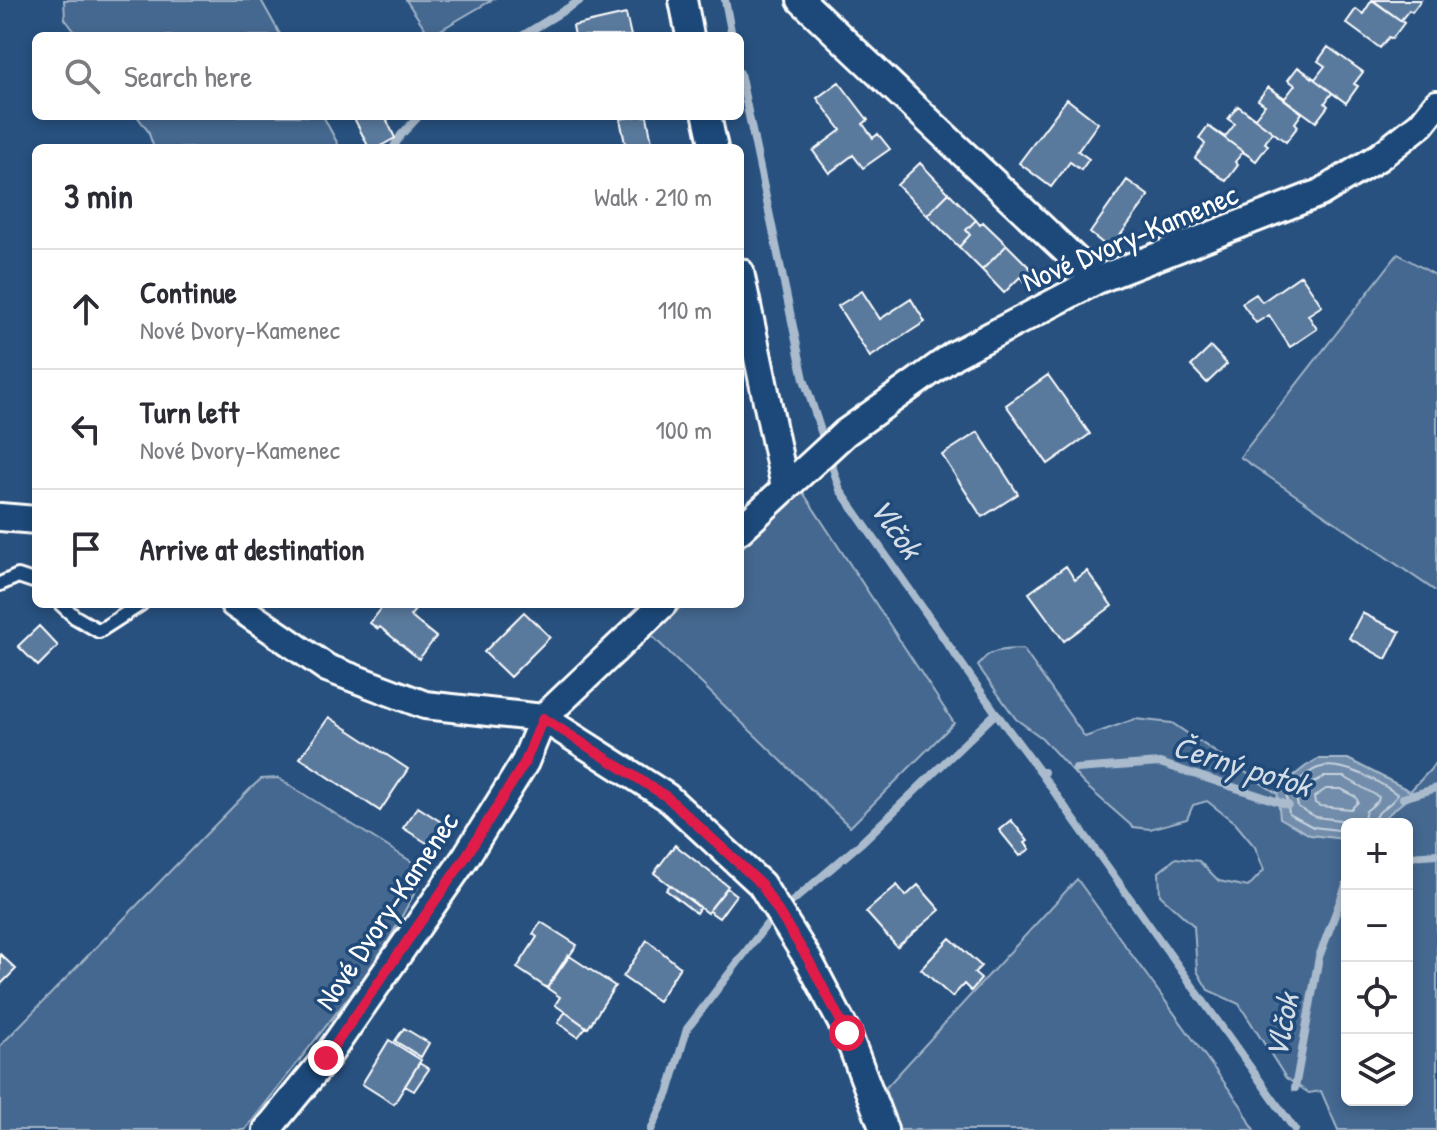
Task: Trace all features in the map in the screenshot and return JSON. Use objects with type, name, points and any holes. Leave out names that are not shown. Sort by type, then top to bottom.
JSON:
[{"type":"street","points":[[683,0],[689,32]]},
{"type":"street","points":[[801,0],[1097,280]]},
{"type":"street","name":"Nové Dvory-Kamenec","points":[[744,526],[845,433],[954,355],[1097,280],[1320,193],[1379,157],[1421,124],[1437,104]]},
{"type":"street","points":[[708,120],[713,144]]},
{"type":"street","points":[[744,312],[748,351],[790,483]]},
{"type":"street","points":[[0,517],[32,520]]},
{"type":"street","points":[[240,608],[327,668],[425,705],[543,718],[667,797],[761,884],[808,959],[847,1033],[884,1130]]},
{"type":"street","name":"Nové Dvory-Kamenec","points":[[267,1130],[326,1058],[465,858],[525,762],[543,718],[659,608]]},
{"type":"lane","points":[[0,584],[18,576],[32,581]]},
{"type":"lane","points":[[65,608],[99,631],[135,608]]},
{"type":"shaded area","points":[[64,0],[261,0],[279,32],[75,32],[65,19]]},
{"type":"shaded area","points":[[406,0],[492,0],[437,32],[427,32]]},
{"type":"shaded area","points":[[140,120],[325,120],[338,144],[153,144]]},
{"type":"shaded area","points":[[1398,254],[1437,276],[1437,592],[1240,457]]},
{"type":"shaded area","points":[[802,491],[954,723],[850,827],[651,635],[680,608],[744,608],[744,546]]},
{"type":"shaded area","points":[[1023,649],[1085,737],[1135,719],[1172,723],[1294,805],[1341,822],[1341,1106],[1413,1106],[1413,818],[1385,818],[1437,760],[1437,1130],[1338,1130],[1321,1091],[1309,1093],[1286,1078],[1239,1004],[1208,990],[1197,971],[1194,926],[1160,895],[1159,872],[1176,858],[1199,861],[1219,881],[1248,887],[1264,870],[1255,847],[1235,823],[1207,801],[1193,805],[1187,819],[1150,829],[1133,827],[1084,784],[1042,738],[1016,719],[978,666],[987,656],[1003,650]]},
{"type":"shaded area","points":[[278,778],[417,865],[420,883],[379,958],[245,1130],[0,1130],[0,1046],[251,788],[261,779]]},
{"type":"shaded area","points":[[1077,879],[1242,1107],[1254,1130],[892,1130],[880,1094]]},
{"type":"water","points":[[1318,759],[1348,759],[1414,793],[1384,818],[1341,818],[1341,839],[1310,835],[1280,818],[1277,789]]},
{"type":"building","points":[[1372,0],[1404,23],[1392,39],[1389,37],[1380,48],[1346,23],[1356,9],[1363,14]]},
{"type":"building","points":[[1373,0],[1421,0],[1401,20],[1404,23]]},
{"type":"building","points":[[626,14],[630,32],[574,32],[573,26]]},
{"type":"building","points":[[1328,47],[1363,72],[1346,103],[1298,67],[1315,79],[1325,66],[1318,61]]},
{"type":"building","points":[[1298,67],[1346,103],[1332,93],[1325,103],[1328,106],[1316,122],[1268,87],[1285,98],[1295,85],[1288,80]]},
{"type":"building","points":[[839,82],[868,120],[863,124],[873,138],[878,134],[890,149],[863,168],[853,155],[829,173],[813,151],[841,130],[817,98]]},
{"type":"building","points":[[1268,87],[1302,113],[1295,123],[1298,126],[1286,142],[1238,106],[1255,118],[1265,105],[1258,100]]},
{"type":"building","points":[[1067,99],[1098,123],[1078,151],[1089,159],[1081,170],[1070,162],[1051,187],[1019,163]]},
{"type":"building","points":[[1238,106],[1286,142],[1272,132],[1265,143],[1268,145],[1256,161],[1208,126],[1225,137],[1235,124],[1228,119]]},
{"type":"building","points":[[355,120],[387,120],[395,138],[384,144],[367,144]]},
{"type":"building","points":[[620,120],[648,120],[652,144],[625,144]]},
{"type":"building","points":[[1208,126],[1256,161],[1243,152],[1226,181],[1195,158],[1205,144],[1199,138]]},
{"type":"building","points":[[920,163],[949,193],[927,215],[897,185]]},
{"type":"building","points":[[1127,180],[1149,196],[1110,249],[1090,233]]},
{"type":"building","points":[[949,193],[976,220],[966,230],[970,235],[959,247],[927,215]]},
{"type":"building","points":[[976,220],[980,225],[983,222],[1007,245],[982,270],[959,247],[970,235],[966,230]]},
{"type":"building","points":[[1007,245],[1034,272],[1024,281],[1020,277],[1004,293],[982,270]]},
{"type":"building","points":[[1301,275],[1322,306],[1308,315],[1317,329],[1290,347],[1269,315],[1256,323],[1242,303],[1256,294],[1262,302]]},
{"type":"building","points":[[862,291],[880,319],[911,299],[925,322],[870,357],[838,306]]},
{"type":"building","points":[[1211,347],[1227,364],[1207,383],[1191,366]]},
{"type":"building","points":[[1048,375],[1090,434],[1048,464],[1006,405]]},
{"type":"building","points":[[978,432],[1018,494],[982,517],[942,455]]},
{"type":"building","points":[[1066,566],[1075,580],[1087,571],[1112,606],[1064,641],[1029,593]]},
{"type":"building","points":[[382,608],[417,608],[410,616],[436,637],[419,659],[380,627],[378,629],[370,623]]},
{"type":"building","points":[[524,612],[550,637],[510,677],[484,652]]},
{"type":"building","points":[[1362,613],[1400,632],[1386,659],[1349,638]]},
{"type":"building","points":[[39,626],[58,646],[38,666],[18,646]]},
{"type":"building","points":[[329,717],[408,769],[380,811],[300,758]]},
{"type":"building","points":[[418,807],[452,829],[438,850],[403,828]]},
{"type":"building","points":[[1011,820],[1028,841],[1025,843],[1030,849],[1020,856],[999,830]]},
{"type":"building","points":[[675,845],[728,886],[707,913],[654,873]]},
{"type":"building","points":[[670,885],[700,907],[696,913],[666,890]]},
{"type":"building","points":[[897,885],[906,896],[918,885],[940,910],[897,947],[866,912]]},
{"type":"building","points":[[727,888],[736,895],[719,918],[709,911]]},
{"type":"building","points":[[541,922],[577,945],[547,988],[517,968],[537,937],[533,934]]},
{"type":"building","points":[[950,938],[981,966],[974,973],[981,979],[971,991],[964,984],[952,997],[921,969]]},
{"type":"building","points":[[647,940],[680,967],[658,1001],[623,977]]},
{"type":"building","points":[[0,954],[16,969],[0,985]]},
{"type":"building","points":[[568,955],[615,986],[588,1028],[555,1005],[560,997],[547,988]]},
{"type":"building","points":[[565,1012],[586,1027],[578,1037],[558,1023]]},
{"type":"building","points":[[404,1028],[429,1043],[421,1057],[395,1041]]},
{"type":"building","points":[[389,1040],[421,1060],[394,1104],[362,1084]]},
{"type":"building","points":[[419,1063],[429,1069],[414,1091],[405,1086]]},
{"type":"waterway","points":[[529,32],[581,0]]},
{"type":"waterway","name":"Vlčok","points":[[725,0],[731,32]]},
{"type":"waterway","name":"Vlčok","points":[[744,92],[804,379],[840,490],[996,713],[1040,772],[1044,772]]},
{"type":"waterway","points":[[395,144],[415,120]]},
{"type":"waterway","name":"Vlčok","points":[[787,906],[861,843],[996,713]]},
{"type":"waterway","name":"Černý potok","points":[[1076,769],[1160,763],[1288,805]]},
{"type":"waterway","points":[[1040,772],[1295,1130]]},
{"type":"waterway","name":"Černý potok","points":[[1403,798],[1437,788]]},
{"type":"waterway","points":[[1413,856],[1437,854]]},
{"type":"waterway","name":"Vlčok","points":[[1295,1088],[1319,957],[1344,890]]},
{"type":"waterway","name":"Vlčok","points":[[651,1130],[668,1093],[687,1029],[767,924]]},
{"type":"route","points":[[326,1058],[465,858],[525,762],[543,718],[667,797],[761,884],[808,959],[847,1033]]}]
